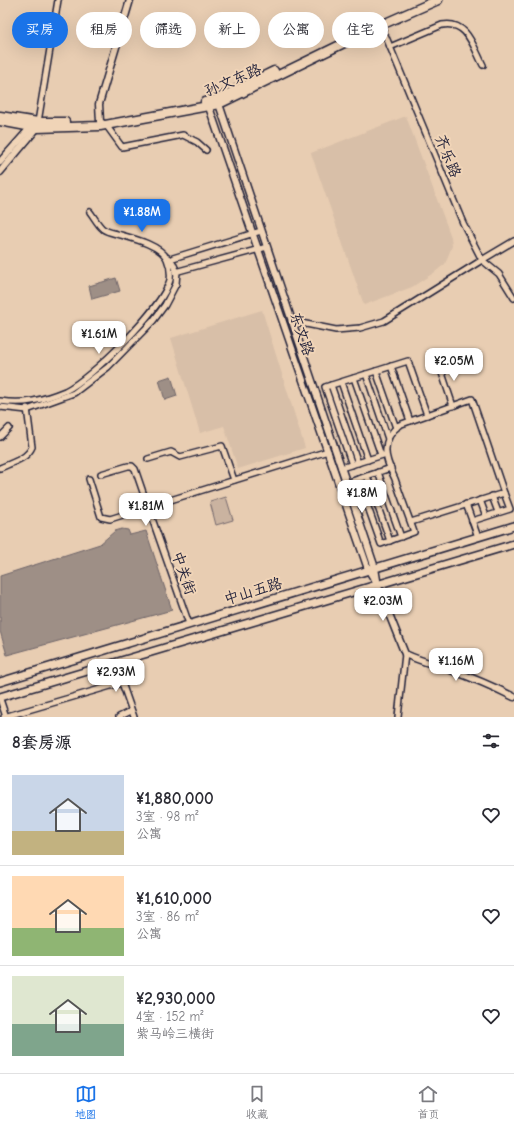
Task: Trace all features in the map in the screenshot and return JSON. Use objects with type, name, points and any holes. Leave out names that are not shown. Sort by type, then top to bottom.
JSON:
[{"type":"main road","name":"孙文东路","points":[[103,123],[217,99],[424,0]]},
{"type":"main road","name":"孙文东路","points":[[388,22],[438,0]]},
{"type":"main road","name":"孙文东路","points":[[0,122],[35,126],[103,123],[209,107],[219,104],[334,48]]},
{"type":"main road","name":"孙文东路","points":[[0,116],[35,126]]},
{"type":"main road","name":"中山五路","points":[[0,682],[371,568],[514,526]]},
{"type":"main road","name":"中山五路","points":[[0,698],[514,544]]},
{"type":"street","points":[[0,172],[35,126],[58,0]]},
{"type":"street","points":[[130,0],[99,104],[103,123],[122,147],[183,134],[197,142],[206,150]]},
{"type":"street","points":[[390,47],[442,25],[456,25],[465,30],[483,65]]},
{"type":"street","name":"齐乐路","points":[[388,42],[463,224],[482,260]]},
{"type":"street","name":"东文路","points":[[219,104],[346,483],[371,568]]},
{"type":"street","name":"东文路","points":[[209,107],[328,451],[371,568]]},
{"type":"street","points":[[0,162],[35,126]]},
{"type":"street","points":[[0,407],[27,410],[74,393],[108,367],[153,321],[165,305],[176,284],[177,272],[170,260],[165,255],[150,245],[104,230],[90,212]]},
{"type":"street","points":[[170,260],[261,231]]},
{"type":"street","points":[[291,321],[336,330],[360,328],[384,321],[514,240]]},
{"type":"street","points":[[165,255],[170,268],[177,272],[267,247]]},
{"type":"street","points":[[0,401],[15,403],[46,397],[72,387],[101,365],[140,325],[158,302],[169,282],[170,260]]},
{"type":"street","points":[[482,260],[499,274],[514,298]]},
{"type":"street","points":[[352,465],[325,387],[408,361],[427,415]]},
{"type":"street","points":[[439,364],[453,406]]},
{"type":"street","points":[[392,366],[410,421]]},
{"type":"street","points":[[376,371],[396,428]]},
{"type":"street","points":[[366,374],[388,439]]},
{"type":"street","points":[[354,378],[384,455],[391,468],[414,532],[381,544],[358,479]]},
{"type":"street","points":[[341,382],[368,460]]},
{"type":"street","points":[[331,385],[358,463]]},
{"type":"street","points":[[384,455],[388,439],[399,425],[472,399],[510,509],[472,520]]},
{"type":"street","points":[[0,468],[23,458],[30,453],[32,447],[26,402]]},
{"type":"street","points":[[0,437],[9,428]]},
{"type":"street","points":[[148,459],[171,452],[180,457],[222,446],[234,480]]},
{"type":"street","points":[[89,479],[101,517],[110,519],[328,451]]},
{"type":"street","points":[[341,468],[384,455]]},
{"type":"street","name":"中关街","points":[[101,474],[128,466],[135,468],[189,624]]},
{"type":"street","points":[[346,483],[391,468]]},
{"type":"street","points":[[378,472],[402,537]]},
{"type":"street","points":[[367,476],[390,541]]},
{"type":"street","points":[[411,522],[504,493]]},
{"type":"street","points":[[492,496],[498,512]]},
{"type":"street","points":[[480,500],[486,516]]},
{"type":"street","points":[[466,504],[478,537]]},
{"type":"street","points":[[371,568],[405,654],[398,717]]},
{"type":"street","points":[[405,654],[481,682],[514,697]]},
{"type":"street","points":[[115,663],[134,717]]},
{"type":"street","points":[[0,698],[5,717],[121,683]]},
{"type":"street","points":[[119,717],[131,711]]},
{"type":"shaded area","points":[[406,116],[451,237],[452,246],[445,264],[435,272],[412,287],[364,305],[311,153]]},
{"type":"shaded area","points":[[116,278],[120,291],[92,299],[89,286]]},
{"type":"shaded area","points":[[262,310],[305,448],[238,469],[224,426],[200,433],[171,338]]},
{"type":"shaded area","points":[[171,376],[177,396],[165,400],[159,380]]},
{"type":"shaded area","points":[[226,497],[233,520],[216,525],[210,502]]},
{"type":"shaded area","points":[[122,529],[128,530],[130,535],[146,531],[172,610],[7,655],[0,631],[0,576],[100,544],[115,531]]}]
